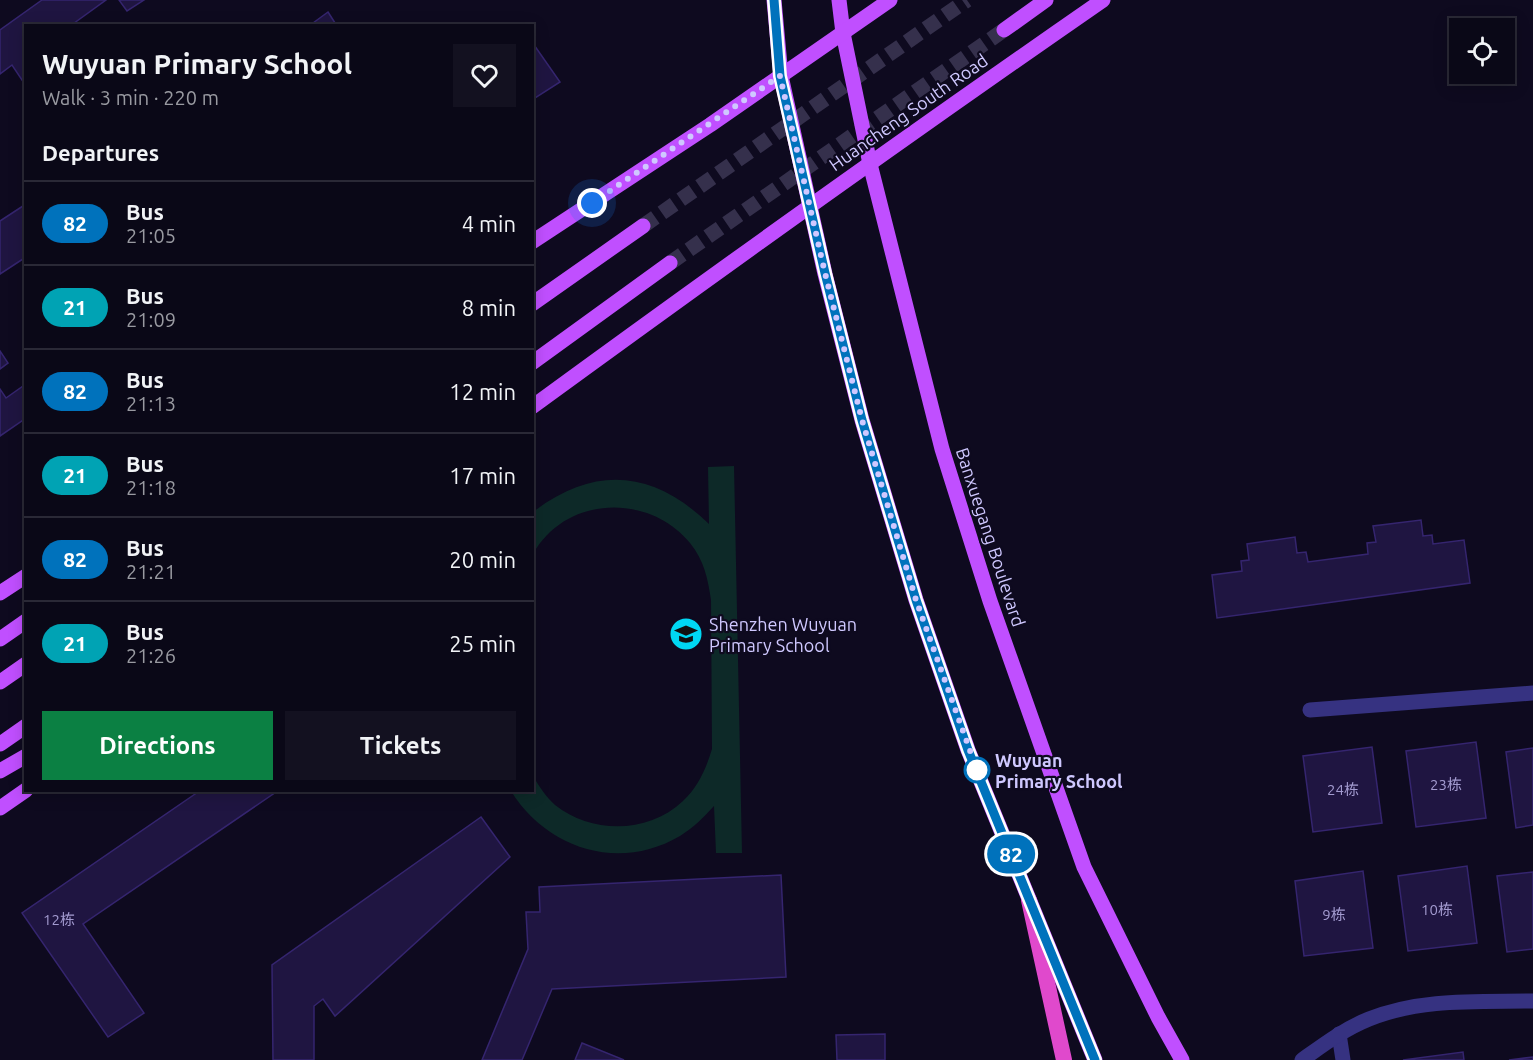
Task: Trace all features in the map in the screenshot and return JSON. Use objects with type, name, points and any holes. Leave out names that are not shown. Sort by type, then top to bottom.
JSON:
[{"type":"highway","points":[[1029,900],[1064,1060]]},
{"type":"main road","points":[[774,0],[780,76],[809,205],[862,420],[916,600],[968,750],[1095,1060]]},
{"type":"main road","name":"Banxuegang Boulevard","points":[[839,0],[843,33],[870,164],[942,449],[990,601],[1084,867],[1158,1017],[1182,1060]]},
{"type":"main road","points":[[534,241],[891,0]]},
{"type":"main road","points":[[1004,30],[1046,0]]},
{"type":"main road","name":"Huancheng South Road","points":[[534,406],[809,205],[1103,0]]},
{"type":"main road","points":[[534,303],[643,226]]},
{"type":"main road","points":[[534,362],[670,263]]},
{"type":"main road","points":[[0,593],[24,577]]},
{"type":"main road","points":[[0,639],[24,622]]},
{"type":"main road","points":[[0,682],[24,665]]},
{"type":"main road","points":[[0,744],[24,727]]},
{"type":"main road","points":[[0,771],[24,757]]},
{"type":"main road","points":[[0,808],[24,791]]},
{"type":"lane","points":[[1310,710],[1533,693]]},
{"type":"lane","points":[[1302,1060],[1339,1034],[1397,1009],[1429,1003],[1533,1001]]},
{"type":"lane","points":[[1339,1034],[1343,1060]]},
{"type":"green space","points":[[734,466],[742,853],[716,853],[714,806],[680,836],[657,847],[633,852],[609,853],[586,849],[544,828],[526,811],[512,792],[534,792],[534,778],[552,802],[570,815],[603,825],[620,826],[653,820],[669,812],[683,801],[697,784],[712,749],[711,600],[705,570],[695,549],[673,527],[653,515],[631,509],[608,508],[586,511],[566,520],[548,535],[534,553],[534,511],[579,486],[601,481],[623,480],[645,484],[667,493],[688,506],[709,524],[708,467]]},
{"type":"building","points":[[42,0],[106,0],[73,24],[24,24],[24,83],[12,65],[0,74],[0,30]]},
{"type":"building","points":[[119,0],[144,0],[127,11]]},
{"type":"building","points":[[328,12],[336,24],[312,24]]},
{"type":"building","points":[[534,45],[560,82],[534,99]]},
{"type":"building","points":[[24,205],[24,258],[0,274],[0,221]]},
{"type":"building","points":[[0,351],[8,363],[0,369]]},
{"type":"building","points":[[24,385],[24,419],[0,436],[0,389],[6,398]]},
{"type":"building","points":[[1421,520],[1423,536],[1432,535],[1433,544],[1464,540],[1470,583],[1217,618],[1212,575],[1242,571],[1241,561],[1249,560],[1247,544],[1295,537],[1297,553],[1306,552],[1308,562],[1368,554],[1367,543],[1376,542],[1373,526]]},
{"type":"building","points":[[1476,742],[1486,818],[1416,827],[1406,751]]},
{"type":"building","points":[[1372,747],[1382,823],[1313,832],[1303,756]]},
{"type":"building","points":[[1533,748],[1533,825],[1516,828],[1506,752]]},
{"type":"building","points":[[198,792],[276,792],[83,924],[144,1013],[108,1037],[22,913]]},
{"type":"building","points":[[481,817],[510,857],[335,1016],[323,999],[314,1006],[314,1060],[273,1060],[272,965]]},
{"type":"building","points":[[1467,866],[1477,943],[1408,951],[1398,876]]},
{"type":"building","points":[[1363,871],[1373,948],[1304,956],[1295,881]]},
{"type":"building","points":[[1533,872],[1533,949],[1507,952],[1497,876]]},
{"type":"building","points":[[781,875],[786,977],[552,989],[522,1060],[482,1060],[528,949],[526,912],[540,912],[539,887]]},
{"type":"building","points":[[885,1034],[885,1060],[837,1060],[836,1035]]},
{"type":"building","points":[[582,1043],[624,1060],[575,1060]]},
{"type":"building","points":[[1463,1052],[1464,1060],[1403,1060]]},
{"type":"building","points":[[1533,1057],[1533,1060],[1509,1060]]},
{"type":"tunnel","points":[[643,226],[967,0]]},
{"type":"tunnel","points":[[670,263],[1004,30]]},
{"type":"bus line","name":"82","points":[[774,0],[780,76],[825,273],[862,420],[916,600],[968,750],[1095,1060]]},
{"type":"place","name":"Shenzhen Wuyuan Primary School","points":[[686,634]]},
{"type":"place","name":"Wuyuan Primary School","points":[[977,770]]},
{"type":"route","points":[[592,203],[780,76],[825,273],[862,420],[916,600],[977,770]]}]
